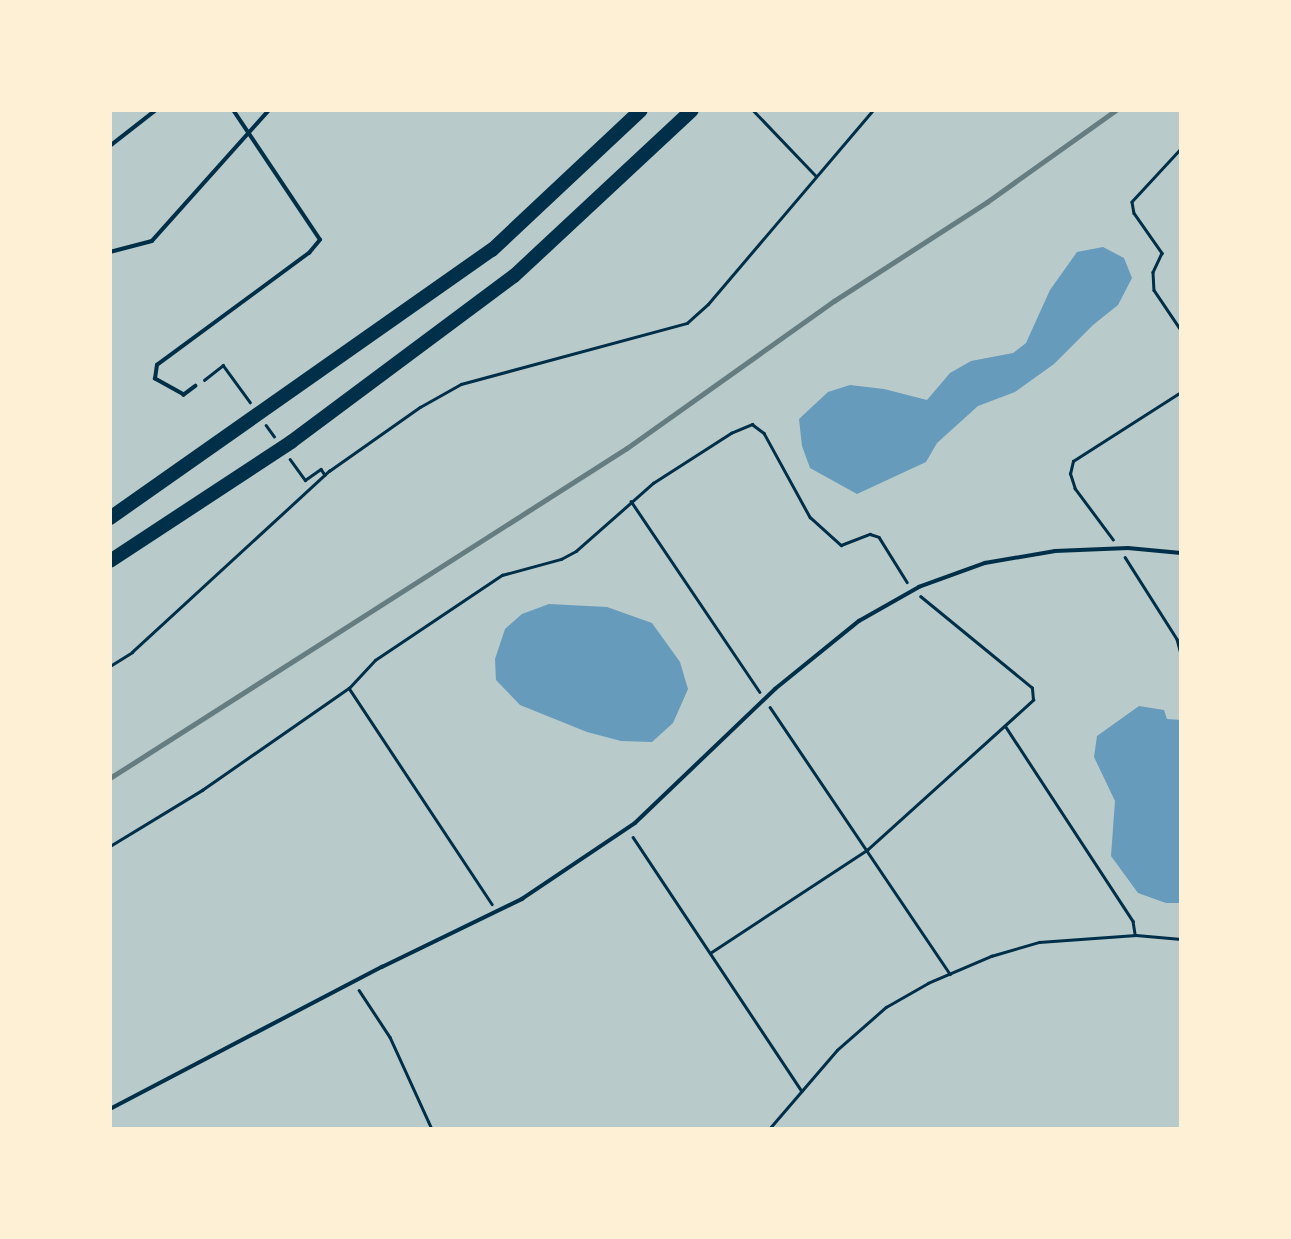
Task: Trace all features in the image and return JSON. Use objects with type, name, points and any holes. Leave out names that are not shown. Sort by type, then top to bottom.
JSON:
[{"type":"highway","points":[[110,518],[492,250],[641,110]]},
{"type":"highway","points":[[110,561],[291,442],[514,276],[692,110]]},
{"type":"lane","points":[[110,146],[156,110]]},
{"type":"lane","points":[[196,386],[184,395],[174,390],[155,379],[157,365],[309,253],[320,240],[233,110]]},
{"type":"lane","points":[[110,252],[152,241],[269,110]]},
{"type":"lane","points":[[110,1109],[353,982],[523,899],[627,828],[764,699],[859,621],[912,591],[985,563],[1055,551],[1119,548],[1181,553]]},
{"type":"path","points":[[753,110],[816,176]]},
{"type":"path","points":[[110,666],[149,637],[325,475],[420,407],[461,384],[687,323],[708,304],[873,110]]},
{"type":"path","points":[[1181,149],[1132,202],[1134,213],[1162,253],[1153,272],[1154,290],[1181,330]]},
{"type":"path","points":[[1181,393],[1073,461],[1070,474],[1075,489],[1119,548],[1177,639],[1181,654]]},
{"type":"path","points":[[110,846],[202,790],[349,688],[375,660],[502,575],[561,559],[576,551],[653,483],[731,433],[752,424],[764,433],[810,517],[841,545],[870,534],[878,537],[912,591],[1032,688],[1033,700],[867,850],[710,953]]},
{"type":"path","points":[[313,474],[321,469],[325,475]]},
{"type":"path","points":[[631,501],[950,974]]},
{"type":"path","points":[[349,688],[497,911]]},
{"type":"path","points":[[1006,727],[1133,921],[1136,935]]},
{"type":"path","points":[[627,828],[802,1091]]},
{"type":"path","points":[[769,1129],[837,1050],[886,1007],[950,974],[991,956],[1039,942],[1136,935],[1181,939]]},
{"type":"path","points":[[353,982],[390,1037],[432,1129]]},
{"type":"shaded area","points":[[110,110],[1181,110],[1181,1129],[110,1129]]},
{"type":"water","points":[[1103,247],[1124,258],[1132,278],[1118,305],[1093,325],[1054,364],[1015,392],[978,406],[937,443],[926,462],[857,494],[810,468],[802,446],[799,419],[828,392],[850,385],[884,389],[927,400],[950,373],[971,361],[1013,353],[1026,343],[1050,290],[1077,252]]},
{"type":"water","points":[[549,604],[607,607],[652,623],[680,662],[688,689],[673,723],[652,742],[621,741],[587,732],[520,705],[496,680],[495,659],[505,629],[522,614]]},
{"type":"water","points":[[1139,706],[1164,710],[1167,719],[1181,720],[1181,903],[1166,903],[1138,893],[1111,856],[1115,801],[1094,757],[1097,736]]},
{"type":"railway","points":[[110,778],[627,448],[834,301],[987,202],[1116,110]]}]
